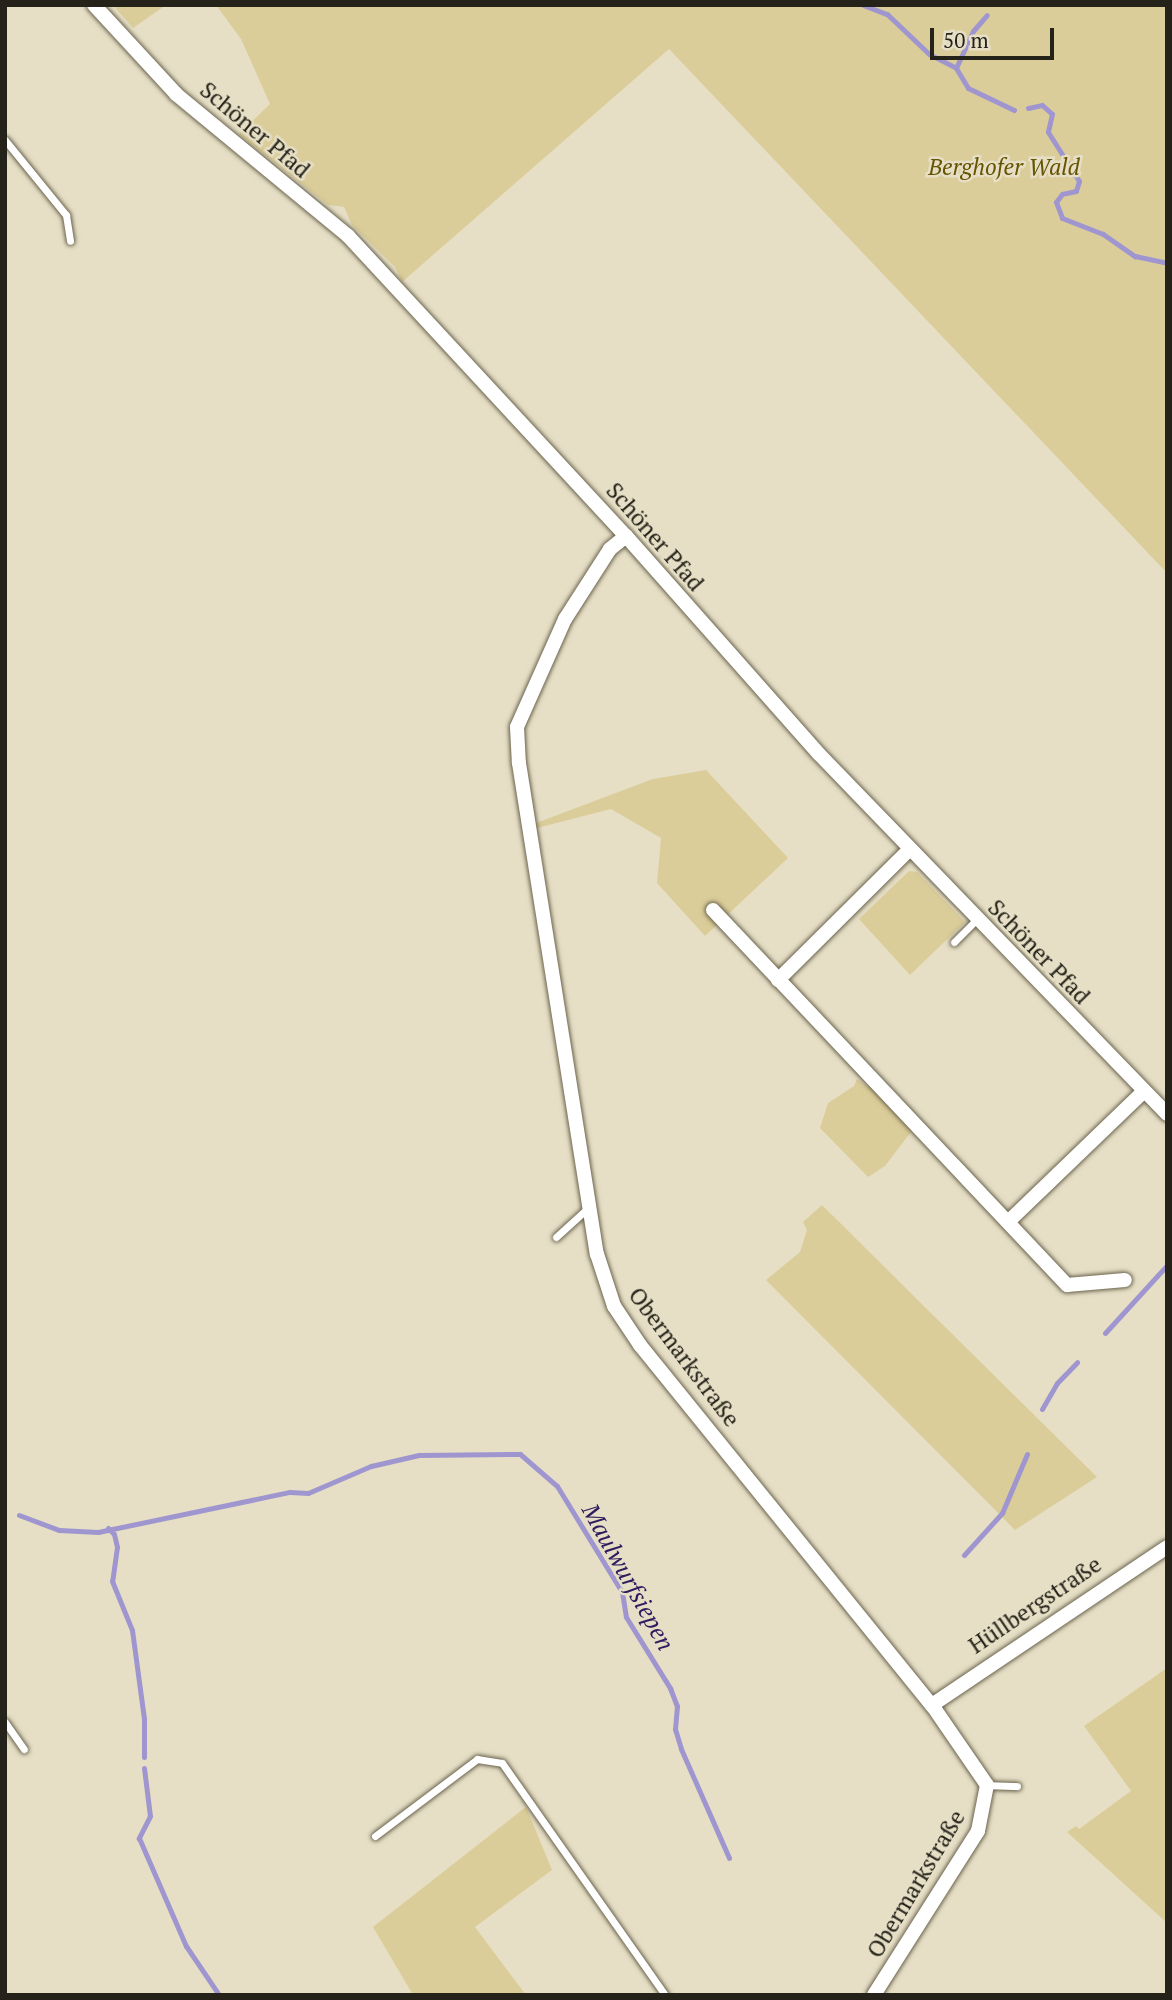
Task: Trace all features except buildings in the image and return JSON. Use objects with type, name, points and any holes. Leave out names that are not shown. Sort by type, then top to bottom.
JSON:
[{"type":"street","name":"Schöner Pfad","points":[[94,5],[176,94],[348,236],[626,536],[909,850],[1167,1114]]},
{"type":"street","name":"Obermarkstraße","points":[[626,536],[610,549],[565,620],[517,727],[519,763],[601,1272],[625,1324],[932,1704],[987,1785],[978,1831],[874,1995]]},
{"type":"street","points":[[778,981],[909,850]]},
{"type":"street","points":[[713,911],[1067,1285],[1125,1280]]},
{"type":"street","points":[[1009,1221],[1144,1091]]},
{"type":"street","name":"Hüllbergstraße","points":[[932,1704],[1019,1642],[1167,1547]]},
{"type":"lane","points":[[5,140],[66,215],[70,241]]},
{"type":"lane","points":[[954,943],[976,920]]},
{"type":"lane","points":[[556,1237],[591,1205]]},
{"type":"lane","points":[[5,1722],[24,1749]]},
{"type":"lane","points":[[374,1836],[477,1759],[502,1763],[665,1995]]},
{"type":"lane","points":[[987,1785],[1017,1786]]},
{"type":"green space","points":[[113,5],[166,5],[133,28]]},
{"type":"green space","name":"Berghofer Wald","points":[[216,5],[1167,5],[1167,573],[669,49],[402,282],[395,267],[352,225],[344,207],[328,205],[239,134],[270,104],[241,39]]},
{"type":"green space","points":[[706,770],[788,858],[705,936],[657,883],[661,838],[611,809],[537,828],[536,823],[653,779]]},
{"type":"green space","points":[[909,871],[917,872],[965,922],[910,975],[859,919]]},
{"type":"green space","points":[[857,1079],[868,1087],[872,1084],[914,1128],[885,1166],[868,1177],[820,1128],[828,1103],[854,1086]]},
{"type":"green space","points":[[822,1205],[1097,1477],[1015,1530],[766,1280],[800,1252],[807,1230],[803,1222]]},
{"type":"green space","points":[[1167,1668],[1167,1923],[1067,1832],[1076,1826],[1079,1829],[1131,1791],[1084,1726]]},
{"type":"green space","points":[[526,1807],[552,1870],[475,1927],[526,1995],[413,1995],[373,1927]]},
{"type":"waterway","points":[[863,5],[887,14],[929,54],[956,68],[968,88],[1014,110]]},
{"type":"waterway","points":[[956,68],[973,31],[987,15]]},
{"type":"waterway","points":[[1028,108],[1042,105],[1052,114],[1048,132],[1079,181],[1076,191],[1062,194],[1056,202],[1062,218],[1103,234],[1135,256],[1167,263]]},
{"type":"waterway","points":[[1105,1333],[1167,1265]]},
{"type":"waterway","points":[[1042,1409],[1057,1383],[1077,1362]]},
{"type":"waterway","name":"Maulwurfsiepen","points":[[19,1515],[59,1530],[98,1532],[290,1492],[308,1493],[371,1466],[419,1455],[520,1454],[557,1486],[622,1592],[626,1617],[670,1688],[677,1706],[675,1729],[681,1749],[729,1858]]},
{"type":"waterway","points":[[964,1555],[1002,1513],[1027,1454]]},
{"type":"waterway","points":[[108,1528],[114,1534],[117,1547],[112,1581],[132,1630],[144,1719],[144,1757]]},
{"type":"waterway","points":[[144,1768],[150,1816],[139,1838],[186,1946],[219,1995]]}]
